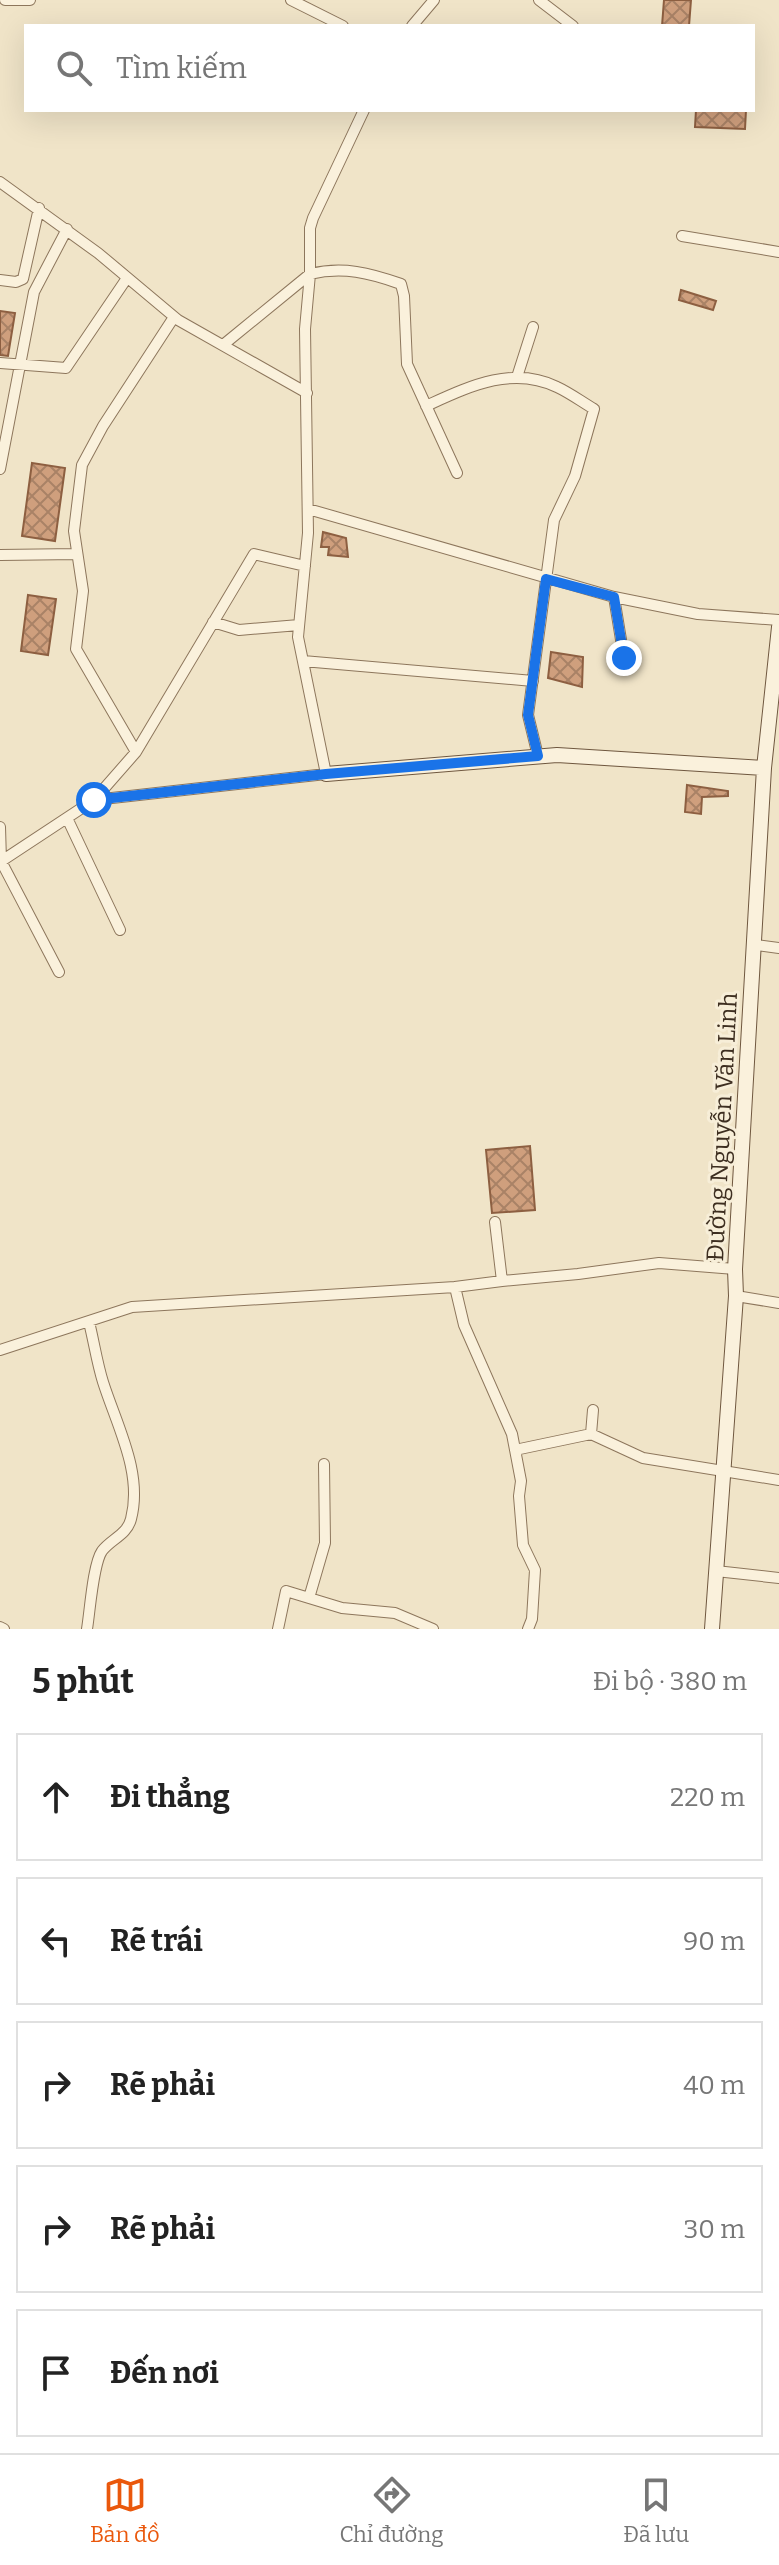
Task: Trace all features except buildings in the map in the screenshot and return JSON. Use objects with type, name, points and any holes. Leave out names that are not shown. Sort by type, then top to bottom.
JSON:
[{"type":"street","points":[[5,0],[30,0]]},
{"type":"street","points":[[291,0],[339,24]]},
{"type":"street","points":[[414,24],[434,0]]},
{"type":"street","points":[[539,0],[570,24]]},
{"type":"street","points":[[326,774],[298,637],[308,509],[305,329],[310,228],[363,112]]},
{"type":"street","points":[[0,182],[67,229],[174,317],[307,393]]},
{"type":"street","points":[[0,280],[16,282],[23,279],[39,208]]},
{"type":"street","points":[[0,469],[34,292],[67,229]]},
{"type":"street","points":[[682,236],[779,252]]},
{"type":"street","points":[[223,345],[310,274],[331,269],[366,272],[401,284],[407,364],[457,473]]},
{"type":"street","points":[[0,363],[66,368],[127,278]]},
{"type":"street","points":[[136,752],[76,649],[83,591],[74,531],[82,465],[103,426],[174,317]]},
{"type":"street","points":[[517,377],[533,327]]},
{"type":"street","points":[[426,406],[484,381],[517,377],[554,386],[594,409],[575,476],[554,520],[528,715],[538,756]]},
{"type":"street","points":[[308,509],[614,597],[698,614],[779,620]]},
{"type":"street","points":[[0,555],[77,554]]},
{"type":"street","points":[[1,861],[94,800],[136,752],[254,554],[305,566]]},
{"type":"street","points":[[614,597],[624,658]]},
{"type":"street","points":[[213,622],[239,630],[299,625]]},
{"type":"street","name":"Đường Nguyễn Văn Linh","points":[[712,1629],[736,1296],[735,1269],[764,768],[774,740],[779,627]]},
{"type":"street","points":[[303,661],[533,681]]},
{"type":"street","points":[[94,800],[326,774],[557,755],[764,768]]},
{"type":"street","points":[[67,818],[120,930]]},
{"type":"street","points":[[0,827],[1,861],[59,972]]},
{"type":"street","points":[[756,945],[779,948]]},
{"type":"street","points":[[495,1222],[502,1281]]},
{"type":"street","points":[[0,1350],[132,1307],[455,1287],[659,1263],[735,1269]]},
{"type":"street","points":[[455,1287],[464,1325],[512,1434],[521,1481],[519,1496],[523,1545],[535,1570],[532,1619],[528,1629]]},
{"type":"street","points":[[736,1296],[779,1303]]},
{"type":"street","points":[[87,1629],[97,1563],[103,1549],[130,1524],[134,1504],[129,1452],[102,1380],[89,1322]]},
{"type":"street","points":[[591,1434],[593,1410]]},
{"type":"street","points":[[515,1450],[591,1434],[643,1458],[779,1480]]},
{"type":"street","points":[[309,1598],[325,1543],[324,1464]]},
{"type":"street","points":[[716,1571],[779,1578]]},
{"type":"street","points":[[278,1629],[286,1591],[342,1608],[395,1613],[433,1629]]},
{"type":"route","points":[[94,800],[326,774],[538,756],[528,715],[546,579],[614,597],[624,658]]}]
